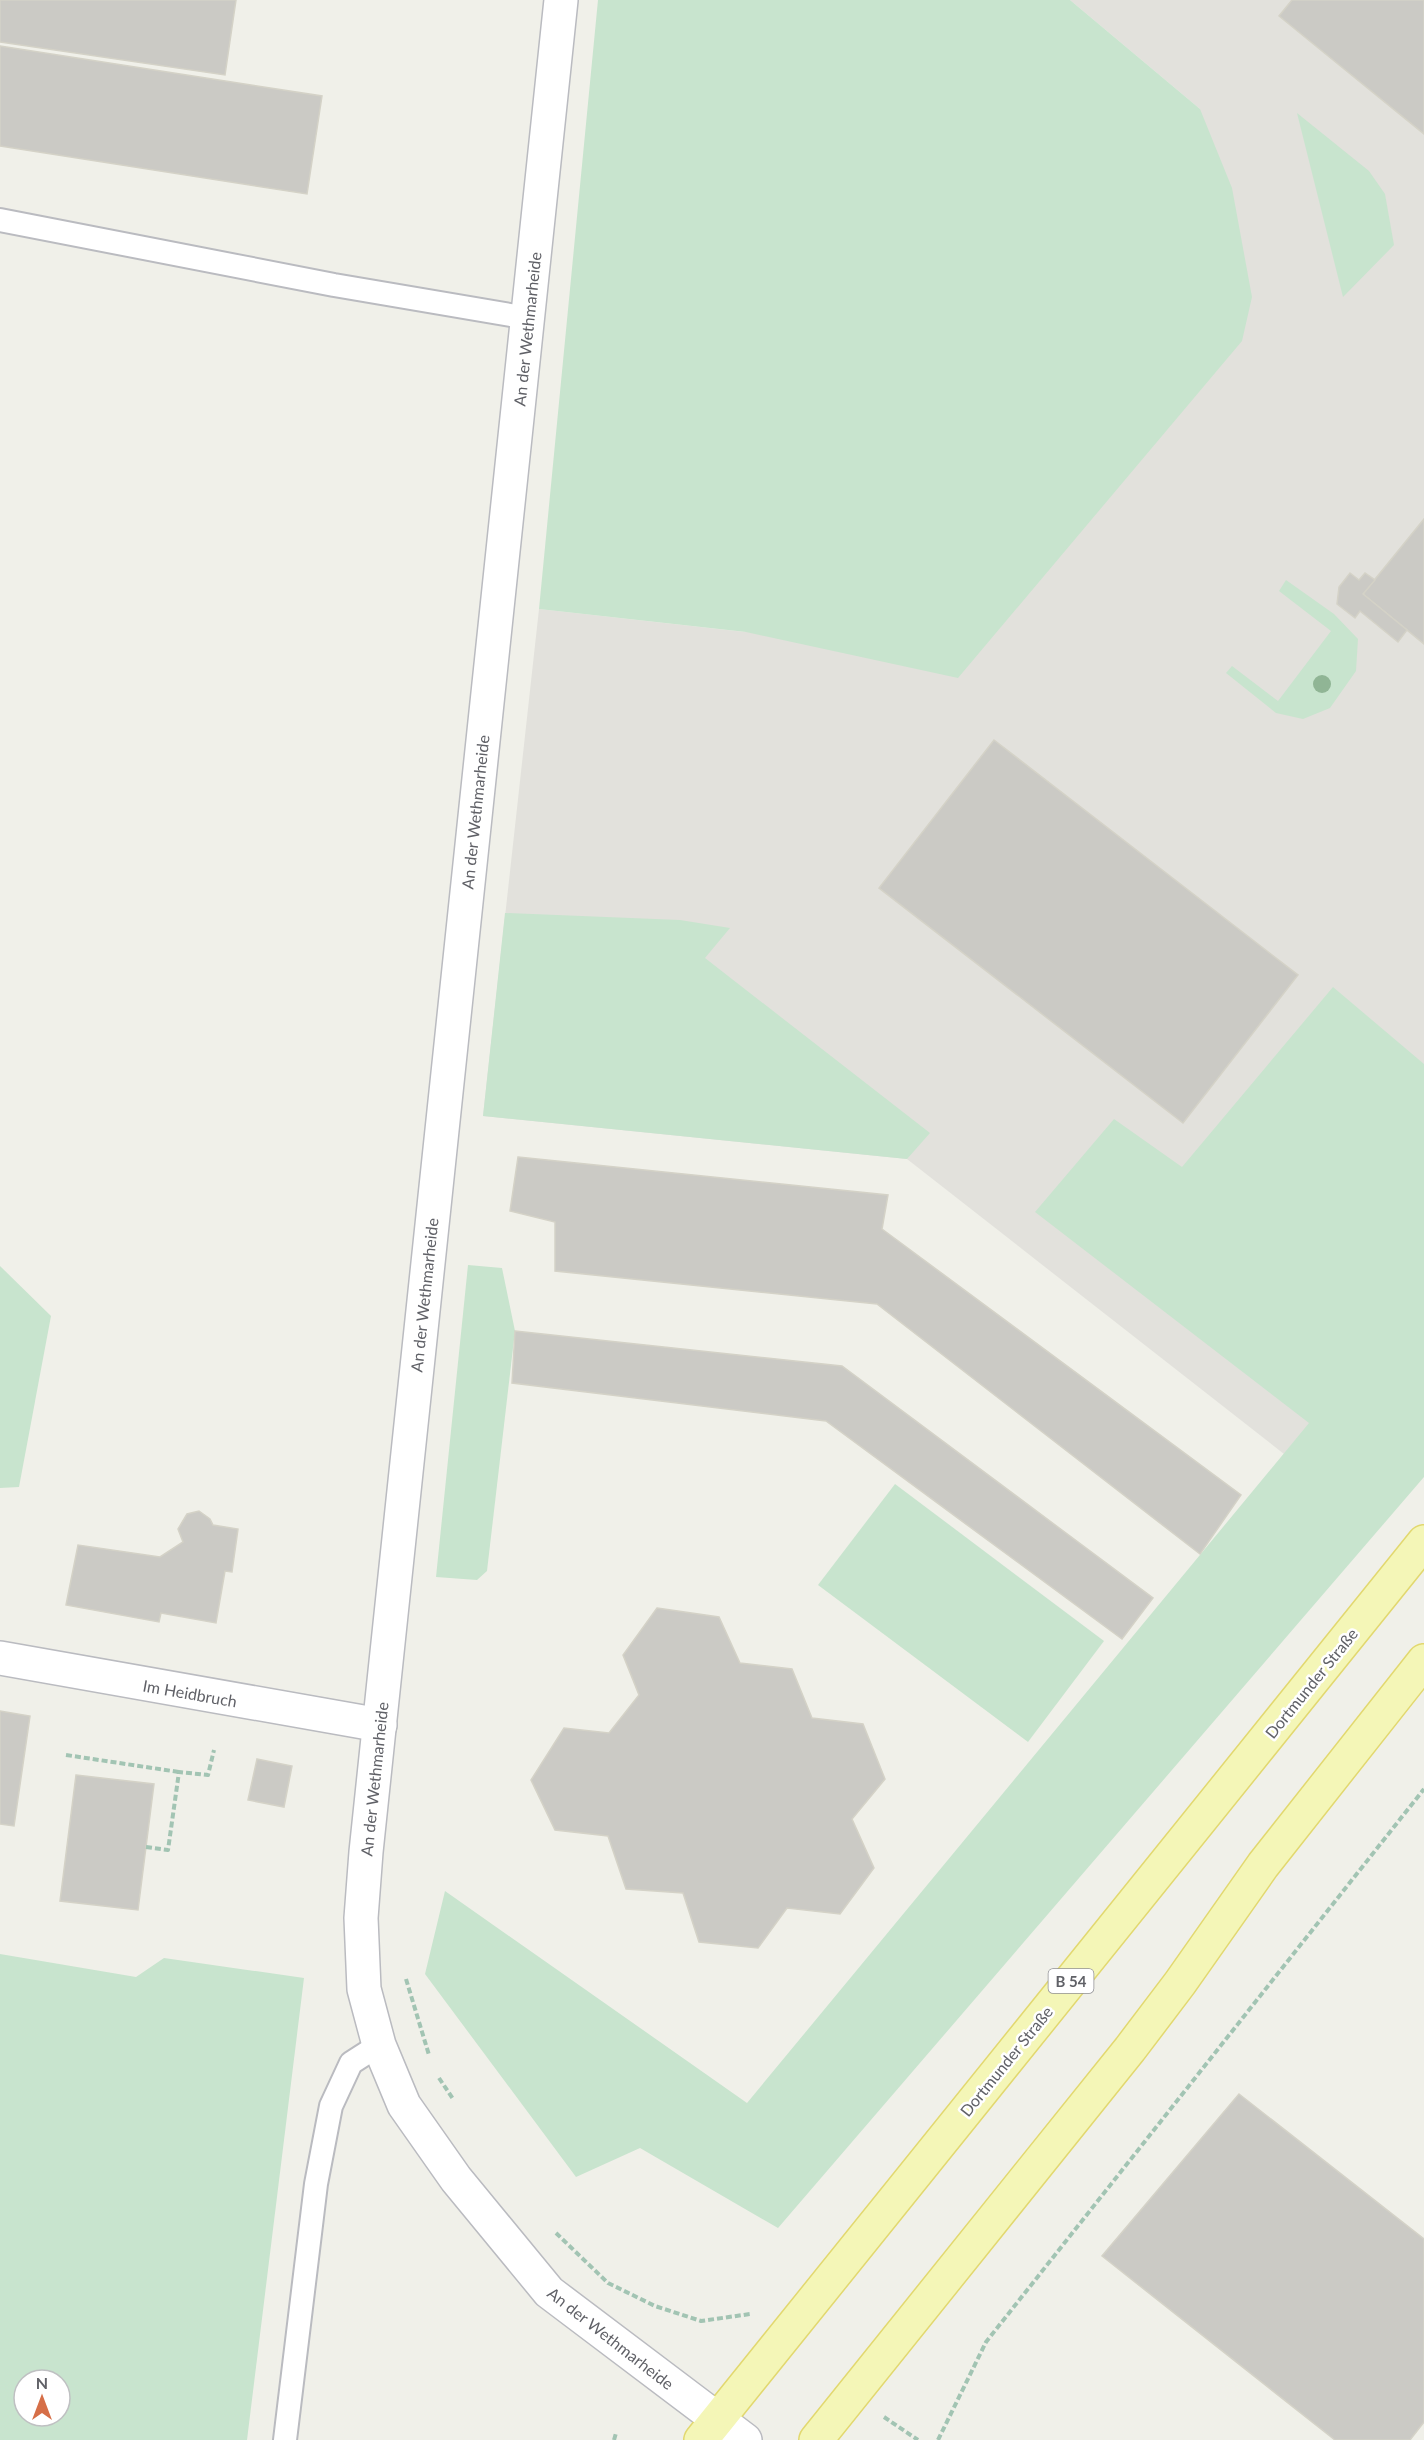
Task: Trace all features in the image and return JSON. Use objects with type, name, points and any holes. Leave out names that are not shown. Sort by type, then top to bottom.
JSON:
[{"type":"main road","name":"Dortmunder Straße","points":[[709,2430],[1424,1542]]},
{"type":"main road","points":[[816,2440],[1130,2049],[1180,1983],[1263,1865],[1424,1661]]},
{"type":"street","name":"An der Wethmarheide","points":[[561,0],[380,1725],[361,1918],[364,1989],[379,2045],[404,2105],[456,2179],[549,2292],[709,2430],[745,2440]]},
{"type":"street","name":"Im Heidbruch","points":[[0,1658],[380,1725]]},
{"type":"lane","points":[[0,220],[334,285],[528,318]]},
{"type":"lane","points":[[285,2440],[316,2184],[332,2106],[351,2063],[379,2045]]},
{"type":"path","points":[[66,1755],[208,1775],[214,1750]]},
{"type":"path","points":[[146,1847],[168,1850],[179,1772]]},
{"type":"path","points":[[938,2440],[986,2342],[1424,1789]]},
{"type":"path","points":[[405,1976],[431,2061]]},
{"type":"path","points":[[435,2072],[454,2101]]},
{"type":"path","points":[[552,2229],[608,2283],[655,2306],[701,2321],[750,2314]]},
{"type":"path","points":[[614,2440],[616,2433]]},
{"type":"shaded area","points":[[1070,0],[1424,0],[1424,1287],[1284,1454],[907,1159],[483,1116],[539,609],[745,632],[1200,109]]},
{"type":"green space","points":[[598,0],[1070,0],[1200,109],[1232,188],[1252,297],[1242,341],[958,678],[746,632],[539,609]]},
{"type":"green space","points":[[1297,113],[1369,171],[1385,194],[1394,245],[1343,297]]},
{"type":"green space","points":[[1286,580],[1334,614],[1358,639],[1356,671],[1330,708],[1303,719],[1276,713],[1226,673],[1232,666],[1278,701],[1331,631],[1279,591]]},
{"type":"green space","points":[[505,913],[680,920],[730,928],[705,958],[930,1133],[907,1159],[483,1116]]},
{"type":"green space","points":[[1333,987],[1424,1064],[1424,1477],[778,2228],[640,2148],[576,2177],[425,1974],[445,1891],[747,2103],[1309,1423],[1035,1212],[1114,1119],[1182,1167]]},
{"type":"green space","points":[[468,1265],[502,1268],[515,1331],[487,1571],[477,1580],[436,1577]]},
{"type":"green space","points":[[0,1266],[51,1316],[19,1487],[0,1488]]},
{"type":"green space","points":[[895,1484],[1104,1641],[1028,1742],[818,1585]]},
{"type":"green space","points":[[0,1954],[136,1977],[164,1958],[304,1978],[247,2440],[0,2440]]},
{"type":"building","points":[[0,0],[236,0],[225,75],[0,42]]},
{"type":"building","points":[[1292,0],[1424,0],[1424,134],[1279,16]]},
{"type":"building","points":[[0,46],[322,96],[307,194],[0,146]]},
{"type":"building","points":[[1424,519],[1424,644],[1363,594]]},
{"type":"building","points":[[1350,573],[1359,580],[1365,573],[1375,580],[1363,594],[1407,630],[1398,642],[1360,611],[1355,618],[1337,604],[1339,587]]},
{"type":"building","points":[[994,740],[1298,975],[1183,1123],[879,888]]},
{"type":"building","points":[[518,1157],[888,1195],[882,1229],[1241,1495],[1200,1554],[877,1304],[555,1271],[555,1222],[510,1211]]},
{"type":"building","points":[[515,1331],[842,1366],[1153,1598],[1122,1639],[826,1421],[512,1383]]},
{"type":"building","points":[[199,1511],[210,1519],[213,1525],[238,1529],[232,1572],[225,1571],[216,1623],[161,1613],[159,1622],[66,1605],[78,1545],[160,1557],[183,1542],[178,1529],[187,1514]]},
{"type":"building","points":[[657,1608],[719,1617],[740,1663],[792,1669],[812,1718],[863,1724],[885,1779],[852,1819],[874,1868],[840,1914],[787,1908],[758,1948],[699,1942],[683,1893],[626,1889],[608,1836],[555,1830],[531,1780],[564,1728],[609,1733],[639,1695],[623,1655]]},
{"type":"building","points":[[0,1711],[30,1716],[14,1826],[0,1824]]},
{"type":"building","points":[[257,1759],[292,1766],[284,1807],[248,1800]]},
{"type":"building","points":[[76,1775],[154,1784],[138,1910],[60,1901]]},
{"type":"building","points":[[1239,2094],[1424,2239],[1424,2422],[1410,2440],[1335,2440],[1102,2256]]}]
